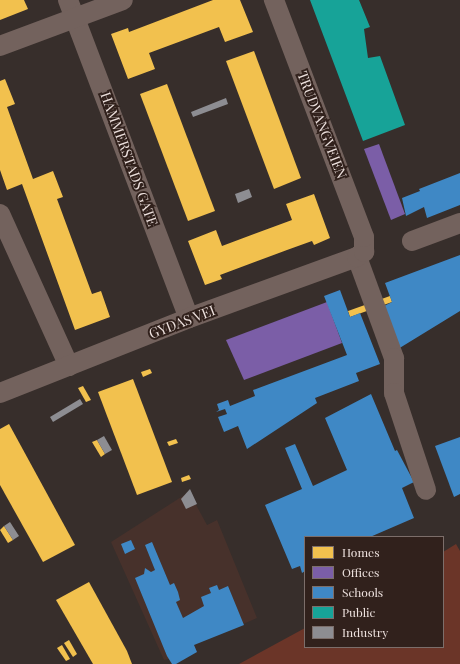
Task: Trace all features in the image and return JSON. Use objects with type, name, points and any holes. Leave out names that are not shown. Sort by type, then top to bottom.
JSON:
[{"type":"street","points":[[0,46],[72,9],[123,0]]},
{"type":"street","name":"TRUDVANGVEIEN","points":[[274,0],[364,236],[360,255],[394,358],[394,393],[426,490]]},
{"type":"street","name":"HAMMERSTADS GATE","points":[[72,9],[188,318]]},
{"type":"street","points":[[0,214],[69,366]]},
{"type":"street","points":[[412,241],[460,223]]},
{"type":"street","name":"GYDAS VEI","points":[[0,393],[188,318],[360,255]]},
{"type":"shaded area","points":[[189,492],[207,525],[217,520],[257,618],[194,645],[197,652],[172,664],[169,659],[164,660],[111,542]]},
{"type":"shaded area","points":[[456,544],[460,551],[460,664],[239,664],[304,629],[304,648],[444,648],[444,551]]},
{"type":"building: Homes","points":[[0,0],[24,0],[28,9],[0,20]]},
{"type":"building: Homes","points":[[213,0],[240,0],[253,32],[225,42],[219,27],[149,53],[155,69],[128,79],[111,34],[128,28],[129,32]]},
{"type":"building: Homes","points":[[254,51],[301,178],[274,189],[226,61]]},
{"type":"building: Homes","points":[[5,79],[15,104],[7,107],[33,179],[53,171],[63,197],[57,199],[92,294],[101,291],[110,317],[75,330],[22,184],[7,190],[0,170],[0,81]]},
{"type":"building: Homes","points":[[167,84],[215,211],[188,221],[140,94]]},
{"type":"building: Homes","points":[[314,194],[330,238],[314,245],[312,241],[220,275],[222,279],[205,285],[188,241],[216,230],[222,246],[292,220],[286,204]]},
{"type":"building: Homes","points":[[390,296],[392,302],[350,317],[348,311]]},
{"type":"building: Homes","points":[[150,369],[152,373],[143,377],[141,372]]},
{"type":"building: Homes","points":[[133,379],[172,482],[137,495],[98,392]]},
{"type":"building: Homes","points":[[83,386],[91,400],[86,402],[78,388]]},
{"type":"building: Homes","points":[[9,424],[75,545],[43,562],[0,485],[0,429]]},
{"type":"building: Homes","points":[[176,439],[178,443],[169,446],[167,442]]},
{"type":"building: Homes","points":[[97,440],[105,454],[101,457],[92,442]]},
{"type":"building: Homes","points":[[189,475],[191,479],[182,482],[181,478]]},
{"type":"building: Homes","points":[[4,526],[13,540],[8,543],[0,530]]},
{"type":"building: Homes","points":[[89,582],[127,651],[132,664],[93,664],[56,600]]},
{"type":"building: Homes","points":[[69,640],[77,654],[73,657],[64,643]]},
{"type":"building: Homes","points":[[62,645],[70,659],[66,661],[57,648]]},
{"type":"building: Offices","points":[[379,144],[405,214],[391,220],[364,149]]},
{"type":"building: Offices","points":[[327,302],[342,343],[244,380],[226,340]]},
{"type":"building: Schools","points":[[460,173],[460,205],[427,218],[424,207],[406,216],[402,198],[420,191],[419,189]]},
{"type":"building: Schools","points":[[460,255],[460,311],[398,349],[382,307],[392,302],[385,283]]},
{"type":"building: Schools","points":[[340,290],[350,317],[360,313],[380,364],[356,373],[359,381],[315,398],[317,403],[247,449],[238,426],[224,432],[218,417],[227,414],[225,409],[216,412],[219,410],[217,404],[228,400],[230,406],[255,396],[253,390],[347,355],[324,296]]},
{"type":"building: Schools","points":[[371,394],[395,451],[397,450],[414,482],[402,488],[414,518],[372,536],[304,536],[304,572],[302,573],[300,566],[292,569],[265,505],[302,489],[285,448],[295,444],[313,486],[347,470],[325,418]]},
{"type":"building: Schools","points":[[460,437],[460,494],[454,497],[435,446]]},
{"type":"building: Schools","points":[[131,540],[135,549],[125,554],[121,544]]},
{"type":"building: Schools","points":[[152,542],[170,585],[174,583],[178,592],[180,600],[176,602],[183,618],[204,606],[201,597],[211,593],[209,588],[217,585],[219,590],[228,586],[244,625],[194,645],[197,652],[176,664],[172,664],[167,656],[135,578],[144,574],[145,568],[151,572],[155,570],[145,545]]},
{"type":"building: Public","points":[[310,0],[359,0],[370,27],[364,29],[368,58],[380,56],[405,125],[363,141]]},
{"type":"building: Industry","points":[[226,98],[228,104],[193,117],[191,112]]},
{"type":"building: Industry","points":[[249,189],[252,197],[238,203],[235,194]]},
{"type":"building: Industry","points":[[80,399],[83,404],[53,422],[50,417]]},
{"type":"building: Industry","points":[[104,436],[112,450],[105,454],[97,440]]},
{"type":"building: Industry","points":[[190,489],[197,504],[186,509],[181,499]]},
{"type":"building: Industry","points":[[10,522],[19,536],[13,540],[4,526]]}]
